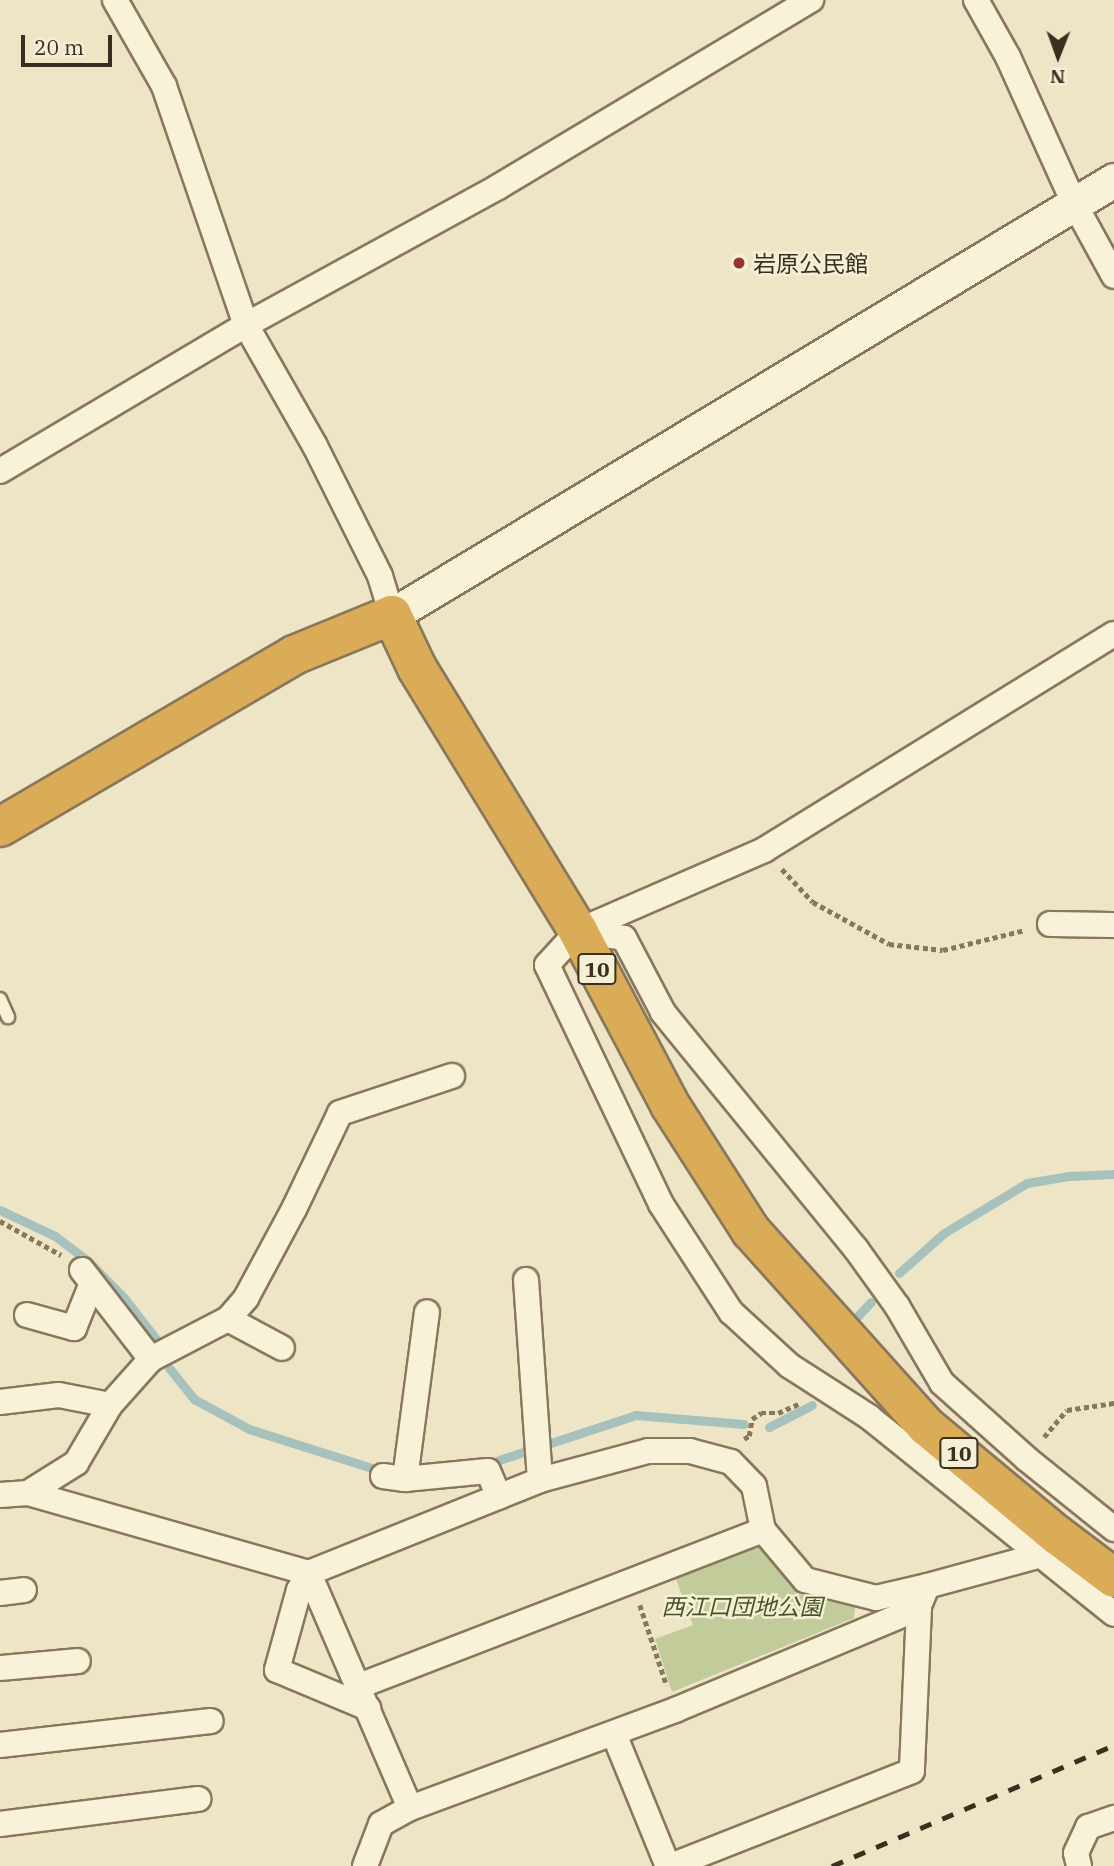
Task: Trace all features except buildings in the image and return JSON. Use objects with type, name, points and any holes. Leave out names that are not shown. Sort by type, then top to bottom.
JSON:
[{"type":"highway","points":[[0,827],[294,655],[392,615]]},
{"type":"highway","name":"10","points":[[392,615],[417,668],[578,931],[670,1105],[751,1231],[926,1426],[1057,1535],[1114,1577]]},
{"type":"street","points":[[115,0],[164,86],[246,325],[321,458],[380,576],[392,615],[1114,180]]},
{"type":"street","points":[[0,471],[246,325],[498,187],[811,0]]},
{"type":"street","points":[[976,0],[1008,57],[1074,203],[1114,276]]},
{"type":"street","points":[[1114,634],[764,850],[578,931],[547,965],[661,1204],[731,1312],[790,1366],[869,1418],[1114,1614]]},
{"type":"street","points":[[1050,924],[1114,925]]},
{"type":"street","points":[[578,931],[624,938],[663,1012],[856,1249],[897,1306],[942,1383],[1027,1459],[1114,1529]]},
{"type":"street","points":[[28,1493],[76,1463],[110,1405],[151,1359],[228,1319],[246,1298],[288,1220],[340,1113],[452,1076]]},
{"type":"street","points":[[87,1277],[151,1359]]},
{"type":"street","points":[[27,1315],[74,1328],[87,1277]]},
{"type":"street","points":[[526,1280],[535,1431],[541,1480]]},
{"type":"street","points":[[427,1312],[394,1478],[488,1471],[499,1497]]},
{"type":"street","points":[[228,1319],[282,1348]]},
{"type":"street","points":[[0,1402],[59,1395],[110,1405]]},
{"type":"street","points":[[0,1495],[28,1493],[309,1573],[541,1480],[648,1451],[690,1451],[732,1462],[754,1486],[763,1530],[805,1580],[876,1598],[923,1597]]},
{"type":"street","points":[[309,1573],[299,1590],[277,1670],[364,1697],[632,1581],[763,1530]]},
{"type":"street","points":[[365,1866],[381,1824],[410,1808],[675,1710],[923,1597],[1041,1555]]},
{"type":"street","points":[[309,1573],[410,1808]]},
{"type":"street","points":[[614,1734],[670,1866],[912,1771],[923,1597]]},
{"type":"street","points":[[0,1668],[78,1661]]},
{"type":"street","points":[[0,1745],[211,1721]]},
{"type":"street","points":[[0,1825],[198,1799]]},
{"type":"street","points":[[1079,1866],[1076,1853],[1088,1827],[1114,1818]]},
{"type":"lane","points":[[0,999],[8,1017]]},
{"type":"path","points":[[764,850],[813,901],[890,944],[943,950],[1050,924]]},
{"type":"path","points":[[0,1221],[45,1243],[87,1277]]},
{"type":"path","points":[[690,1451],[739,1443],[749,1436],[752,1419],[761,1413],[778,1413],[799,1405],[811,1380]]},
{"type":"path","points":[[1027,1459],[1067,1410],[1114,1403]]},
{"type":"path","points":[[632,1581],[675,1710]]},
{"type":"green space","name":"西江口団地公園","points":[[752,1545],[762,1545],[799,1594],[855,1607],[854,1618],[672,1692],[655,1639],[693,1625],[674,1574]]},
{"type":"waterway","points":[[899,1273],[944,1233],[1027,1183],[1069,1176],[1114,1174]]},
{"type":"waterway","points":[[0,1210],[55,1236],[87,1260],[125,1299],[156,1339]]},
{"type":"waterway","points":[[855,1319],[871,1302]]},
{"type":"waterway","points":[[169,1368],[194,1399],[249,1429],[372,1468]]},
{"type":"waterway","points":[[769,1427],[812,1405]]},
{"type":"waterway","points":[[499,1460],[636,1415],[744,1424]]},
{"type":"railway","points":[[832,1866],[1114,1745]]},
{"type":"place","name":"岩原公民館","points":[[739,263]]}]
